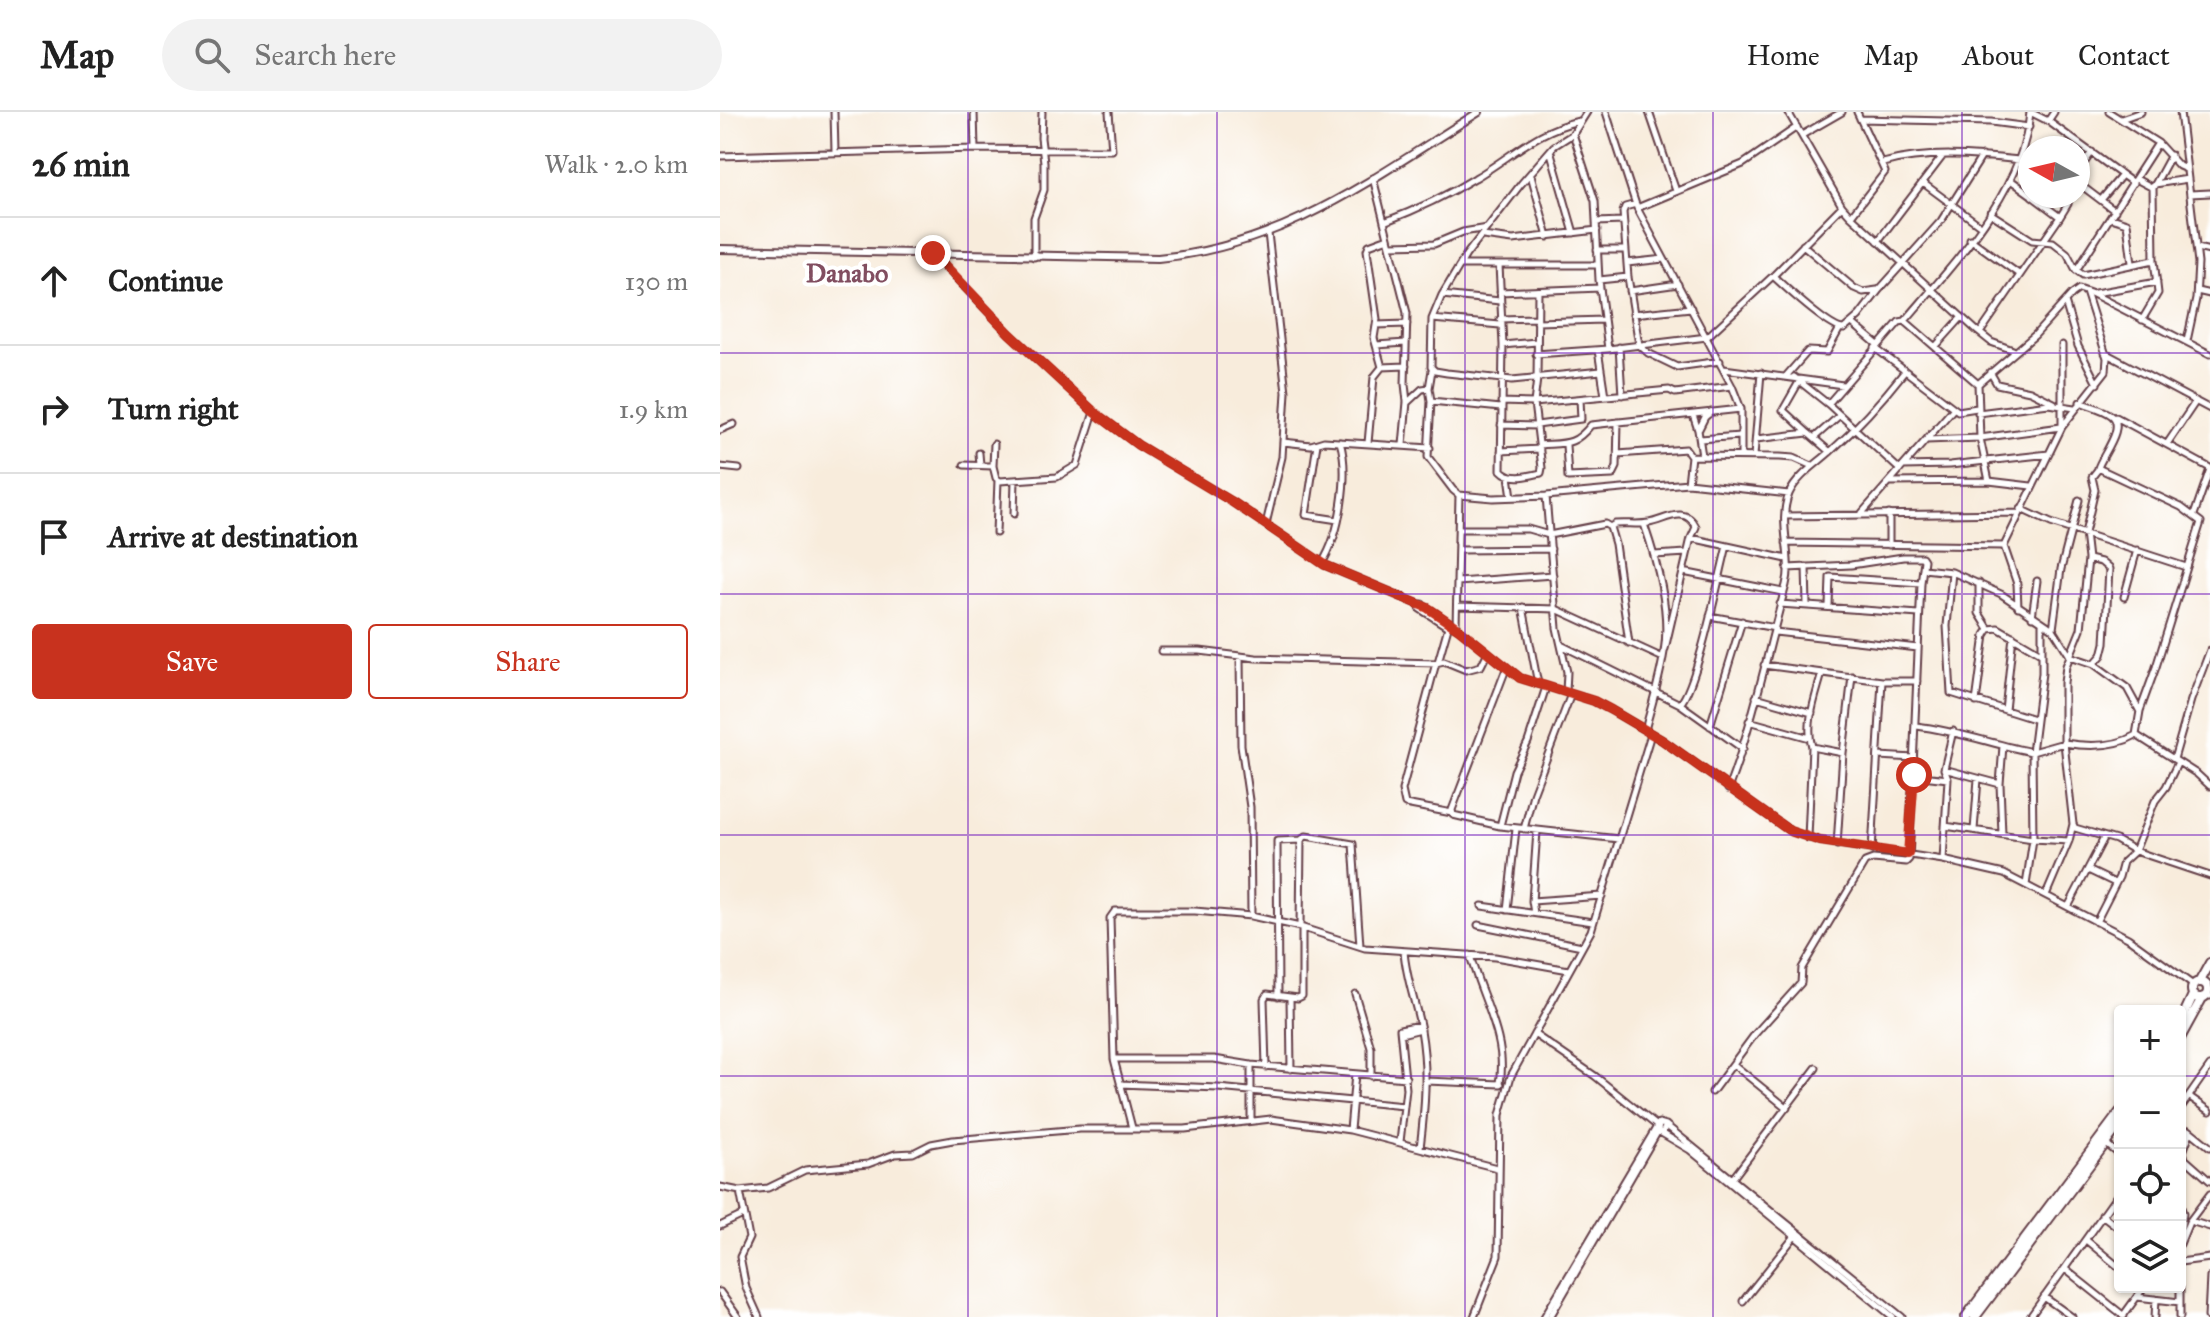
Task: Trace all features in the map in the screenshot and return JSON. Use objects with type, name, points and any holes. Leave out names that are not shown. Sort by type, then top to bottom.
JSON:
[{"type":"highway","points":[[2186,1025],[2203,989],[2210,963]]},
{"type":"highway","points":[[2186,1014],[2203,989]]},
{"type":"highway","points":[[1966,1317],[2114,1120]]},
{"type":"highway","points":[[1975,1317],[2114,1132]]},
{"type":"main road","points":[[720,249],[1034,257],[1167,257],[1205,253],[1268,233],[1319,211],[1479,112]]},
{"type":"street","points":[[834,112],[835,152]]},
{"type":"street","points":[[974,112],[975,149]]},
{"type":"street","points":[[1034,257],[1034,218],[1044,190],[1042,112]]},
{"type":"street","points":[[720,156],[975,149],[1112,150],[1109,112]]},
{"type":"street","points":[[1456,627],[1459,495],[1429,461],[1432,319],[1460,265],[1521,184],[1554,146],[1573,134],[1587,112]]},
{"type":"street","points":[[1606,112],[1636,206],[1732,386],[1741,409],[1741,456]]},
{"type":"street","points":[[1649,112],[1676,191]]},
{"type":"street","points":[[1788,112],[1842,206],[1851,216],[1980,333],[1991,342],[2014,350]]},
{"type":"street","points":[[1802,135],[1842,112]]},
{"type":"street","points":[[2028,136],[2030,112],[2135,181],[2154,186],[2188,179]]},
{"type":"street","points":[[2048,121],[2054,112]]},
{"type":"street","points":[[2109,112],[2158,143],[2179,166],[2186,169]]},
{"type":"street","points":[[2121,119],[2141,112]]},
{"type":"street","points":[[2181,112],[2197,248],[2197,291],[2187,341]]},
{"type":"street","points":[[1851,216],[1885,172],[1859,115],[2029,127]]},
{"type":"street","points":[[1384,222],[1419,209],[1476,178],[1556,126],[1580,121]]},
{"type":"street","points":[[1720,361],[1677,367],[1648,353],[1639,345],[1628,277],[1624,209],[1743,164],[1797,127]]},
{"type":"street","points":[[1573,134],[1595,201],[1599,280],[1608,349]]},
{"type":"street","points":[[2076,270],[2158,143]]},
{"type":"street","points":[[1550,153],[1574,233]]},
{"type":"street","points":[[2142,320],[2158,293],[2154,260],[2154,186],[2171,155]]},
{"type":"street","points":[[1883,163],[1914,156],[1982,156],[2018,160]]},
{"type":"street","points":[[1878,242],[1942,156]]},
{"type":"street","points":[[1786,376],[1808,351],[1827,352],[1839,330],[1852,323],[1941,221],[1982,156]]},
{"type":"street","points":[[1828,404],[1877,346],[1899,322],[1905,321],[1932,289],[2012,181],[2018,163]]},
{"type":"street","points":[[1531,175],[1548,237]]},
{"type":"street","points":[[2101,200],[2122,175]]},
{"type":"street","points":[[1373,177],[1407,313],[1407,402],[1403,445]]},
{"type":"street","points":[[2012,181],[2018,185]]},
{"type":"street","points":[[1923,183],[1981,226]]},
{"type":"street","points":[[2090,192],[2115,211]]},
{"type":"street","points":[[2190,194],[2210,193]]},
{"type":"street","points":[[1536,354],[1707,337],[1842,206]]},
{"type":"street","points":[[2048,208],[2060,217]]},
{"type":"street","points":[[1980,333],[2066,208]]},
{"type":"street","points":[[1990,213],[2032,240],[2053,242],[2067,253],[2076,270],[2083,275],[2154,260]]},
{"type":"street","points":[[2111,218],[2127,223],[2132,263]]},
{"type":"street","points":[[1482,236],[1513,240],[1548,237],[1623,221]]},
{"type":"street","points":[[1390,245],[1434,244],[1463,232],[1488,228]]},
{"type":"street","points":[[1266,524],[1283,442],[1285,379],[1268,233]]},
{"type":"street","points":[[1382,367],[1374,334],[1376,325],[1367,250],[1369,245],[1388,238]]},
{"type":"street","points":[[1970,239],[2020,275]]},
{"type":"street","points":[[1803,245],[1854,288],[1863,292],[1879,290]]},
{"type":"street","points":[[2197,248],[2210,251]]},
{"type":"street","points":[[1597,250],[1626,250]]},
{"type":"street","points":[[933,253],[1009,333],[1094,412],[1138,445],[1266,524],[1322,563],[1422,604],[1520,678],[1603,705],[1652,734],[1790,831],[1837,845],[1908,854],[1995,871],[2139,945],[2203,989]]},
{"type":"street","points":[[1627,263],[1664,259]]},
{"type":"street","points":[[1460,265],[1598,265]]},
{"type":"street","points":[[1499,265],[1503,345],[1500,379],[1501,470],[1509,476],[1541,473],[1534,403],[1538,291]]},
{"type":"street","points":[[2018,607],[2017,584],[2004,546],[2062,427],[2106,371],[2105,353],[2084,290],[2083,275]]},
{"type":"street","points":[[1773,276],[1797,300],[1839,330]]},
{"type":"street","points":[[1599,280],[1628,277]]},
{"type":"street","points":[[2093,294],[2157,282]]},
{"type":"street","points":[[1630,291],[1678,284]]},
{"type":"street","points":[[1500,292],[1600,288]]},
{"type":"street","points":[[1989,481],[1980,438],[1978,384],[2035,335],[2072,294],[2084,290],[2210,354]]},
{"type":"street","points":[[2197,291],[2210,294]]},
{"type":"street","points":[[1442,295],[1500,301]]},
{"type":"street","points":[[2065,301],[2078,346],[2097,384]]},
{"type":"street","points":[[1633,314],[1691,308]]},
{"type":"street","points":[[1935,347],[1962,317]]},
{"type":"street","points":[[1432,319],[1500,322],[1604,320]]},
{"type":"street","points":[[1905,321],[1978,384]]},
{"type":"street","points":[[1852,323],[1905,371],[1962,412],[2058,404]]},
{"type":"street","points":[[1376,325],[1407,324]]},
{"type":"street","points":[[1503,345],[1536,342]]},
{"type":"street","points":[[1376,345],[1406,343]]},
{"type":"street","points":[[2062,345],[2058,404],[2062,427]]},
{"type":"street","points":[[1619,347],[1622,395]]},
{"type":"street","points":[[1598,350],[1605,397]]},
{"type":"street","points":[[2105,353],[2210,409]]},
{"type":"street","points":[[1368,443],[1374,377],[1382,367],[1406,366]]},
{"type":"street","points":[[1724,369],[1844,385]]},
{"type":"street","points":[[1432,370],[1500,379],[1537,379],[1601,371]]},
{"type":"street","points":[[1728,789],[1743,749],[1787,583],[1785,516],[1789,494],[1812,466],[1882,400],[1905,371]]},
{"type":"street","points":[[1990,372],[1997,384],[2030,391],[2075,408]]},
{"type":"street","points":[[1754,456],[1761,373]]},
{"type":"street","points":[[1794,377],[1902,468],[2050,454]]},
{"type":"street","points":[[1799,382],[1783,410],[1830,452]]},
{"type":"street","points":[[1431,401],[1501,405],[1732,386]]},
{"type":"street","points":[[1407,402],[1422,389],[1429,388]]},
{"type":"street","points":[[1501,425],[1538,425],[1581,419],[1580,399]]},
{"type":"street","points":[[2167,444],[2196,401]]},
{"type":"street","points":[[2080,402],[2113,415],[2210,468],[2194,515]]},
{"type":"street","points":[[1861,514],[1954,408]]},
{"type":"street","points":[[1501,451],[1566,445],[1580,439],[1591,425],[1741,409]]},
{"type":"street","points":[[998,480],[1057,477],[1077,465],[1094,412]]},
{"type":"street","points":[[1698,430],[1711,412]]},
{"type":"street","points":[[1692,414],[1702,456]]},
{"type":"street","points":[[1814,438],[1840,415]]},
{"type":"street","points":[[2046,895],[2073,824],[2064,743],[2066,666],[2081,629],[2088,559],[2085,533],[2094,501],[2092,477],[2115,434],[2116,420],[2113,415]]},
{"type":"street","points":[[1566,445],[1568,477],[1613,475],[1618,454],[1618,422]]},
{"type":"street","points":[[720,430],[734,424]]},
{"type":"street","points":[[1926,440],[1980,438],[2062,427]]},
{"type":"street","points":[[1756,439],[1808,433]]},
{"type":"street","points":[[1700,439],[1740,436]]},
{"type":"street","points":[[1283,442],[1317,444],[1323,441],[1430,448]]},
{"type":"street","points":[[1322,563],[1333,544],[1338,520],[1345,458],[1340,442]]},
{"type":"street","points":[[994,444],[993,466],[998,480],[996,533]]},
{"type":"street","points":[[1317,444],[1306,515],[1338,520]]},
{"type":"street","points":[[1618,454],[1686,449],[1691,456],[1688,483]]},
{"type":"street","points":[[979,453],[980,465]]},
{"type":"street","points":[[1691,456],[1794,458],[1812,466]]},
{"type":"street","points":[[964,465],[993,466]]},
{"type":"street","points":[[720,467],[739,469]]},
{"type":"street","points":[[1917,726],[1953,731],[2032,752],[2064,743],[2109,745],[2126,742],[2136,735],[2140,711],[2201,522],[2194,515],[2099,468]]},
{"type":"street","points":[[1509,476],[1512,497]]},
{"type":"street","points":[[1014,514],[1015,480]]},
{"type":"street","points":[[1890,482],[1989,481],[2031,486]]},
{"type":"street","points":[[1459,495],[1546,496],[1688,483],[1789,494]]},
{"type":"street","points":[[1524,829],[1533,794],[1569,693],[1556,609],[1546,496]]},
{"type":"street","points":[[2053,629],[2061,569],[2079,500]]},
{"type":"street","points":[[1785,516],[2020,511],[2186,567]]},
{"type":"street","points":[[1889,514],[1889,545]]},
{"type":"street","points":[[1610,527],[1615,524],[1656,522],[1666,516],[1687,517],[1696,527],[1645,730]]},
{"type":"street","points":[[1459,529],[1528,529],[1549,535],[1605,524],[1610,527],[1629,643]]},
{"type":"street","points":[[1644,524],[1654,555],[1664,612],[1665,649]]},
{"type":"street","points":[[1691,538],[1787,559]]},
{"type":"street","points":[[1786,543],[2004,546]]},
{"type":"street","points":[[1680,704],[1685,698],[1710,616],[1727,546]]},
{"type":"street","points":[[1459,550],[1551,549]]},
{"type":"street","points":[[2124,597],[2137,550]]},
{"type":"street","points":[[1654,555],[1687,553]]},
{"type":"street","points":[[1712,1092],[1755,1034],[1801,983],[1802,968],[1865,862],[1873,859],[1906,862],[1908,854],[1917,726],[1922,557],[1903,557],[1860,565],[1787,568]]},
{"type":"street","points":[[2088,559],[2101,562],[2109,569],[2105,643],[2102,655],[2094,664]]},
{"type":"street","points":[[1806,567],[1807,605]]},
{"type":"street","points":[[1923,569],[1952,572],[1979,583],[2053,629],[2070,656],[2094,664],[2127,688],[2140,711]]},
{"type":"street","points":[[1683,572],[1783,592]]},
{"type":"street","points":[[1952,572],[1947,626],[1950,685],[1955,697],[2034,719]]},
{"type":"street","points":[[1458,582],[1553,575]]},
{"type":"street","points":[[1829,606],[1830,577],[1921,583]]},
{"type":"street","points":[[2032,617],[2037,581]]},
{"type":"street","points":[[1979,583],[1979,613],[1989,629]]},
{"type":"street","points":[[1422,604],[1420,609],[1448,627],[1402,790],[1405,804],[1516,829],[1619,839]]},
{"type":"street","points":[[1780,604],[1919,614]]},
{"type":"street","points":[[1457,606],[1556,609],[1663,658]]},
{"type":"street","points":[[1523,607],[1538,685]]},
{"type":"street","points":[[1710,616],[1775,630],[1918,648]]},
{"type":"street","points":[[1710,726],[1742,621]]},
{"type":"street","points":[[2026,885],[2033,839],[2032,752],[2042,673],[2042,624]]},
{"type":"street","points":[[1976,702],[1985,635],[1989,629],[1998,628],[2042,654]]},
{"type":"street","points":[[2005,710],[2013,636]]},
{"type":"street","points":[[1561,645],[1680,704],[1743,749]]},
{"type":"street","points":[[2096,922],[2123,862],[2135,851],[2155,801],[2166,787],[2176,761],[2191,700],[2210,650]]},
{"type":"street","points":[[1161,651],[1200,651],[1240,657],[1444,661],[1466,670],[1481,666],[1488,652]]},
{"type":"street","points":[[1240,657],[1241,745],[1250,807],[1251,916]]},
{"type":"street","points":[[1764,665],[1882,681],[1917,681]]},
{"type":"street","points":[[1452,813],[1506,669]]},
{"type":"street","points":[[1808,838],[1812,713],[1822,673]]},
{"type":"street","points":[[1837,845],[1852,676]]},
{"type":"street","points":[[1872,850],[1882,681]]},
{"type":"street","points":[[1500,826],[1514,771],[1528,742],[1546,687]]},
{"type":"street","points":[[1756,697],[1812,713]]},
{"type":"street","points":[[1749,721],[1810,738]]},
{"type":"street","points":[[1943,860],[1948,779],[1944,769],[1953,731]]},
{"type":"street","points":[[1474,1317],[1498,1256],[1500,1115],[1508,1084],[1593,922],[1652,734]]},
{"type":"street","points":[[2136,735],[2210,786]]},
{"type":"street","points":[[2002,834],[2000,784],[2003,746]]},
{"type":"street","points":[[1812,747],[1843,753]]},
{"type":"street","points":[[1879,756],[1914,758]]},
{"type":"street","points":[[1944,769],[2000,784]]},
{"type":"street","points":[[1914,775],[1948,779]]},
{"type":"street","points":[[1974,830],[1978,779]]},
{"type":"street","points":[[2073,824],[2075,828],[2116,840],[2135,851],[2210,876]]},
{"type":"street","points":[[1945,826],[2069,841]]},
{"type":"street","points":[[1507,910],[1516,829]]},
{"type":"street","points":[[1534,913],[1532,901],[1537,831]]},
{"type":"street","points":[[1278,996],[1276,842],[1301,840],[1306,836],[1353,844],[1360,946]]},
{"type":"street","points":[[2068,907],[2104,838]]},
{"type":"street","points":[[1266,1067],[1264,999],[1267,994],[1301,998],[1303,993],[1301,840]]},
{"type":"street","points":[[2088,870],[2115,883]]},
{"type":"street","points":[[1532,901],[1602,896]]},
{"type":"street","points":[[1482,906],[1593,922]]},
{"type":"street","points":[[1132,1128],[1114,1059],[1111,914],[1115,911],[1195,911],[1251,916],[1301,927],[1360,946],[1495,957],[1569,970]]},
{"type":"street","points":[[1478,925],[1582,946]]},
{"type":"street","points":[[1404,951],[1406,975],[1420,1027],[1426,1081],[1420,1148]]},
{"type":"street","points":[[1470,955],[1477,984],[1501,1048],[1500,1083]]},
{"type":"street","points":[[1355,994],[1371,1048],[1371,1076]]},
{"type":"street","points":[[1290,997],[1291,1069]]},
{"type":"street","points":[[1400,1142],[1406,1078],[1401,1034],[1420,1027]]},
{"type":"street","points":[[1534,1034],[1651,1120],[1893,1317]]},
{"type":"street","points":[[1114,1059],[1214,1059],[1266,1067],[1406,1078]]},
{"type":"street","points":[[1733,1064],[1787,1108]]},
{"type":"street","points":[[1251,1065],[1251,1121]]},
{"type":"street","points":[[1733,1178],[1816,1068]]},
{"type":"street","points":[[2186,1102],[2209,1070]]},
{"type":"street","points":[[1350,1130],[1355,1074]]},
{"type":"street","points":[[1426,1081],[1508,1084]]},
{"type":"street","points":[[1120,1084],[1251,1090],[1404,1106]]},
{"type":"street","points":[[2190,1097],[2210,1111]]},
{"type":"street","points":[[720,1187],[740,1191],[768,1188],[805,1170],[868,1164],[953,1140],[1080,1129],[1185,1129],[1284,1119],[1350,1130],[1497,1168]]},
{"type":"street","points":[[1660,1128],[1733,1178],[1902,1317]]},
{"type":"street","points":[[1550,1317],[1660,1128]]},
{"type":"street","points":[[1544,1317],[1660,1128]]},
{"type":"street","points":[[2186,1128],[2210,1147]]},
{"type":"street","points":[[1656,1139],[1670,1136]]},
{"type":"street","points":[[2105,1143],[2114,1150]]},
{"type":"street","points":[[2186,1160],[2210,1181]]},
{"type":"street","points":[[740,1191],[749,1235],[740,1256],[752,1306],[759,1317]]},
{"type":"street","points":[[2186,1227],[2210,1194]]},
{"type":"street","points":[[2030,1317],[2114,1200]]},
{"type":"street","points":[[720,1226],[743,1215]]},
{"type":"street","points":[[2102,1215],[2114,1224]]},
{"type":"street","points":[[2190,1221],[2210,1227]]},
{"type":"street","points":[[1743,1301],[1795,1236]]},
{"type":"street","points":[[2086,1240],[2114,1263]]},
{"type":"street","points":[[2186,1261],[2210,1258]]},
{"type":"street","points":[[2065,1269],[2123,1316],[2140,1293]]},
{"type":"street","points":[[2208,1317],[2210,1277]]},
{"type":"street","points":[[720,1292],[723,1301],[738,1317]]},
{"type":"street","points":[[2180,1293],[2180,1317]]},
{"type":"street","points":[[2044,1297],[2072,1317]]},
{"type":"street","points":[[2137,1297],[2180,1302]]},
{"type":"street","points":[[2155,1317],[2156,1299]]},
{"type":"district","name":"Danabo","points":[[847,273]]},
{"type":"route","points":[[933,253],[1043,366],[1094,412],[1138,445],[1231,501],[1325,565],[1437,612],[1520,678],[1594,701],[1662,740],[1790,831],[1820,841],[1908,854],[1914,775]]}]
